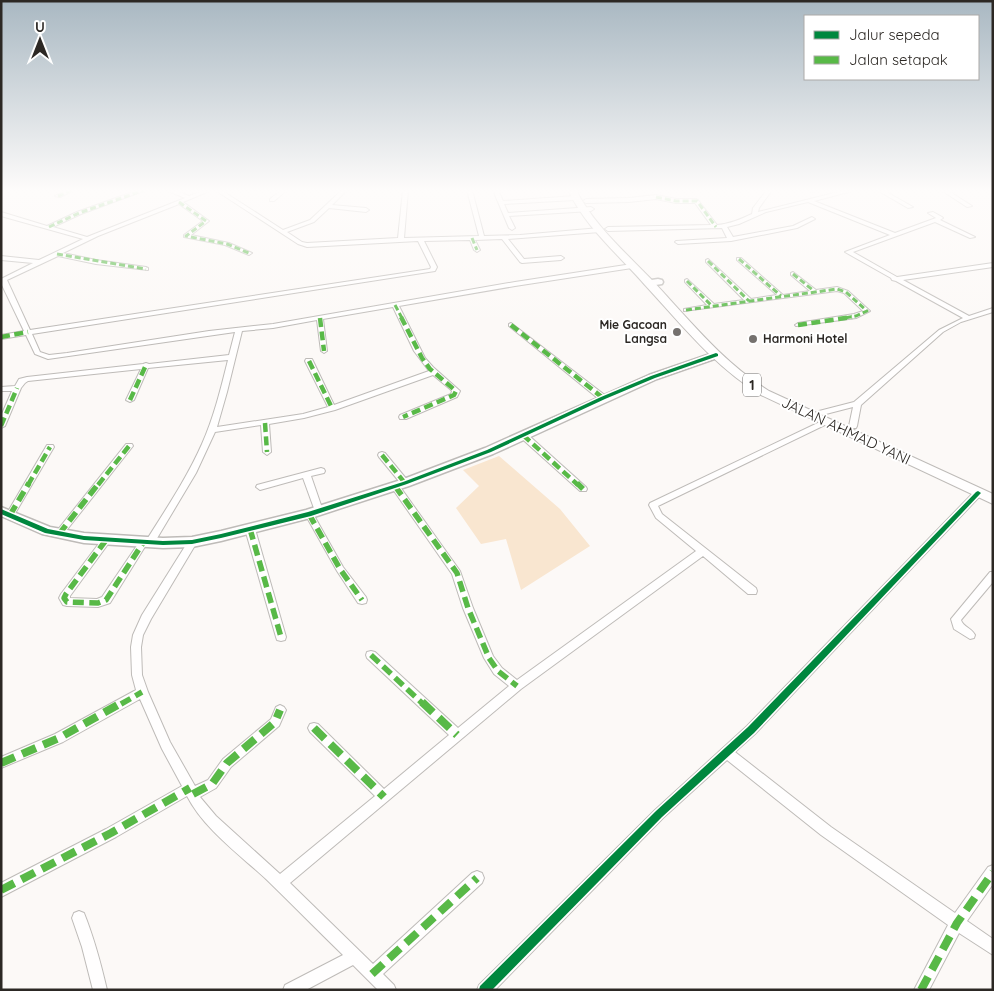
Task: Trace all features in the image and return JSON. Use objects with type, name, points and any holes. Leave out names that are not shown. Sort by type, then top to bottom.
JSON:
[{"type":"main road","name":"JALAN AHMAD YANI","points":[[609,236],[632,266],[653,282],[716,355],[755,387],[825,417],[993,500]]},
{"type":"main road","name":"1","points":[[610,236],[653,282],[686,310],[726,353],[759,382],[825,417],[853,426],[993,491]]},
{"type":"street","points":[[82,236],[88,238]]},
{"type":"street","points":[[92,236],[2,280],[37,353],[48,357],[67,356],[209,333],[320,318],[632,266]]},
{"type":"street","points":[[187,236],[227,244],[249,252]]},
{"type":"street","points":[[290,236],[307,245],[526,236]]},
{"type":"street","points":[[678,242],[746,236]]},
{"type":"street","points":[[887,236],[848,252],[968,318]]},
{"type":"street","points":[[472,238],[477,250]]},
{"type":"street","points":[[504,238],[522,261],[561,258]]},
{"type":"street","points":[[1,337],[433,270],[434,267],[420,239]]},
{"type":"street","points":[[56,254],[146,269]]},
{"type":"street","points":[[1,258],[39,262]]},
{"type":"street","points":[[739,260],[781,296]]},
{"type":"street","points":[[708,261],[749,301]]},
{"type":"street","points":[[894,279],[993,265]]},
{"type":"street","points":[[793,274],[814,292]]},
{"type":"street","points":[[687,281],[712,306]]},
{"type":"street","points":[[686,310],[840,289],[867,311],[856,316],[798,325]]},
{"type":"street","points":[[396,305],[420,356],[433,372],[452,387],[456,394],[403,417]]},
{"type":"street","points":[[752,591],[659,516],[653,505],[825,417],[857,404],[941,331],[968,318],[993,310]]},
{"type":"street","points":[[320,318],[324,351]]},
{"type":"street","points":[[511,325],[603,398]]},
{"type":"street","points":[[106,540],[66,594],[65,601],[98,603],[106,600],[147,543],[192,472],[212,430],[226,387],[239,330]]},
{"type":"street","points":[[50,447],[6,513],[38,528],[59,534],[147,543],[192,542],[314,513],[400,484],[523,436],[603,398],[653,377],[716,355]]},
{"type":"street","points":[[1,426],[17,388],[22,381],[27,379],[233,357]]},
{"type":"street","points":[[309,361],[332,408]]},
{"type":"street","points":[[130,400],[146,365]]},
{"type":"street","points":[[212,430],[304,416],[433,372]]},
{"type":"street","points":[[1,389],[17,388]]},
{"type":"street","points":[[853,426],[857,404]]},
{"type":"street","points":[[265,423],[267,452]]},
{"type":"street","points":[[523,436],[583,489]]},
{"type":"street","points":[[59,534],[129,446]]},
{"type":"street","points":[[382,455],[457,573],[468,608],[488,658],[498,671],[517,686]]},
{"type":"street","points":[[260,487],[321,471]]},
{"type":"street","points":[[306,475],[314,513],[340,569],[362,600]]},
{"type":"street","points":[[484,990],[659,814],[751,730],[978,493]]},
{"type":"street","points":[[250,529],[281,637]]},
{"type":"street","points":[[192,542],[146,618],[138,635],[136,646],[137,675],[142,692],[166,745],[198,805],[211,820],[280,883],[389,990]]},
{"type":"street","points":[[280,883],[517,686],[702,552]]},
{"type":"street","points":[[970,635],[958,626],[956,619],[993,575]]},
{"type":"street","points":[[372,655],[457,735]]},
{"type":"street","points":[[1,764],[59,738],[142,692]]},
{"type":"street","points":[[1,890],[192,791],[212,784],[227,763],[275,722],[280,710]]},
{"type":"street","points":[[314,728],[384,797]]},
{"type":"street","points":[[726,752],[826,831],[993,948]]},
{"type":"street","points":[[920,990],[957,923],[993,872]]},
{"type":"street","points":[[372,974],[477,878]]},
{"type":"street","points":[[79,918],[100,990]]},
{"type":"street","points":[[290,990],[354,956]]},
{"type":"shaded area","points":[[499,456],[560,509],[590,546],[521,590],[506,539],[481,544],[456,508],[479,486],[463,470]]},
{"type":"marked path","points":[[187,236],[227,244],[249,253]]},
{"type":"marked path","points":[[472,238],[477,250]]},
{"type":"marked path","points":[[57,254],[146,269]]},
{"type":"marked path","points":[[739,259],[781,296]]},
{"type":"marked path","points":[[708,261],[749,301]]},
{"type":"marked path","points":[[793,274],[814,291]]},
{"type":"marked path","points":[[687,281],[712,306]]},
{"type":"marked path","points":[[686,310],[837,289],[846,292],[867,311],[856,316],[798,325]]},
{"type":"marked path","points":[[395,305],[422,358],[430,369],[456,391],[454,395],[403,417]]},
{"type":"marked path","points":[[320,318],[324,351]]},
{"type":"marked path","points":[[511,325],[603,398]]},
{"type":"marked path","points":[[1,337],[28,332]]},
{"type":"marked path","points":[[309,361],[332,408]]},
{"type":"marked path","points":[[130,400],[146,365]]},
{"type":"marked path","points":[[1,426],[17,388]]},
{"type":"marked path","points":[[265,423],[267,452]]},
{"type":"marked path","points":[[523,435],[583,489]]},
{"type":"marked path","points":[[59,534],[129,446]]},
{"type":"marked path","points":[[10,515],[50,447]]},
{"type":"marked path","points":[[382,455],[405,483]]},
{"type":"marked path","points":[[395,486],[457,573],[468,608],[489,658],[498,671],[517,686]]},
{"type":"marked path","points":[[309,514],[340,569],[362,600]]},
{"type":"marked path","points":[[250,529],[281,637]]},
{"type":"marked path","points":[[106,540],[66,594],[64,598],[67,602],[98,603],[106,600],[143,543]]},
{"type":"marked path","points":[[371,655],[457,735]]},
{"type":"marked path","points":[[1,763],[59,738],[142,692]]},
{"type":"marked path","points":[[193,794],[212,784],[227,763],[275,722],[280,710]]},
{"type":"marked path","points":[[314,728],[384,797]]},
{"type":"marked path","points":[[1,890],[111,833],[190,788]]},
{"type":"marked path","points":[[921,990],[957,923],[993,872]]},
{"type":"marked path","points":[[372,974],[477,878]]},
{"type":"cycle path","points":[[1,511],[47,531],[84,538],[163,543],[192,542],[221,536],[309,514],[405,483],[489,451],[653,377],[716,355]]},
{"type":"cycle path","points":[[484,990],[659,814],[751,730],[978,493]]},
{"type":"place","name":"Mie Gacoan Langsa","points":[[677,332]]},
{"type":"place","name":"Harmoni Hotel","points":[[753,339]]}]
